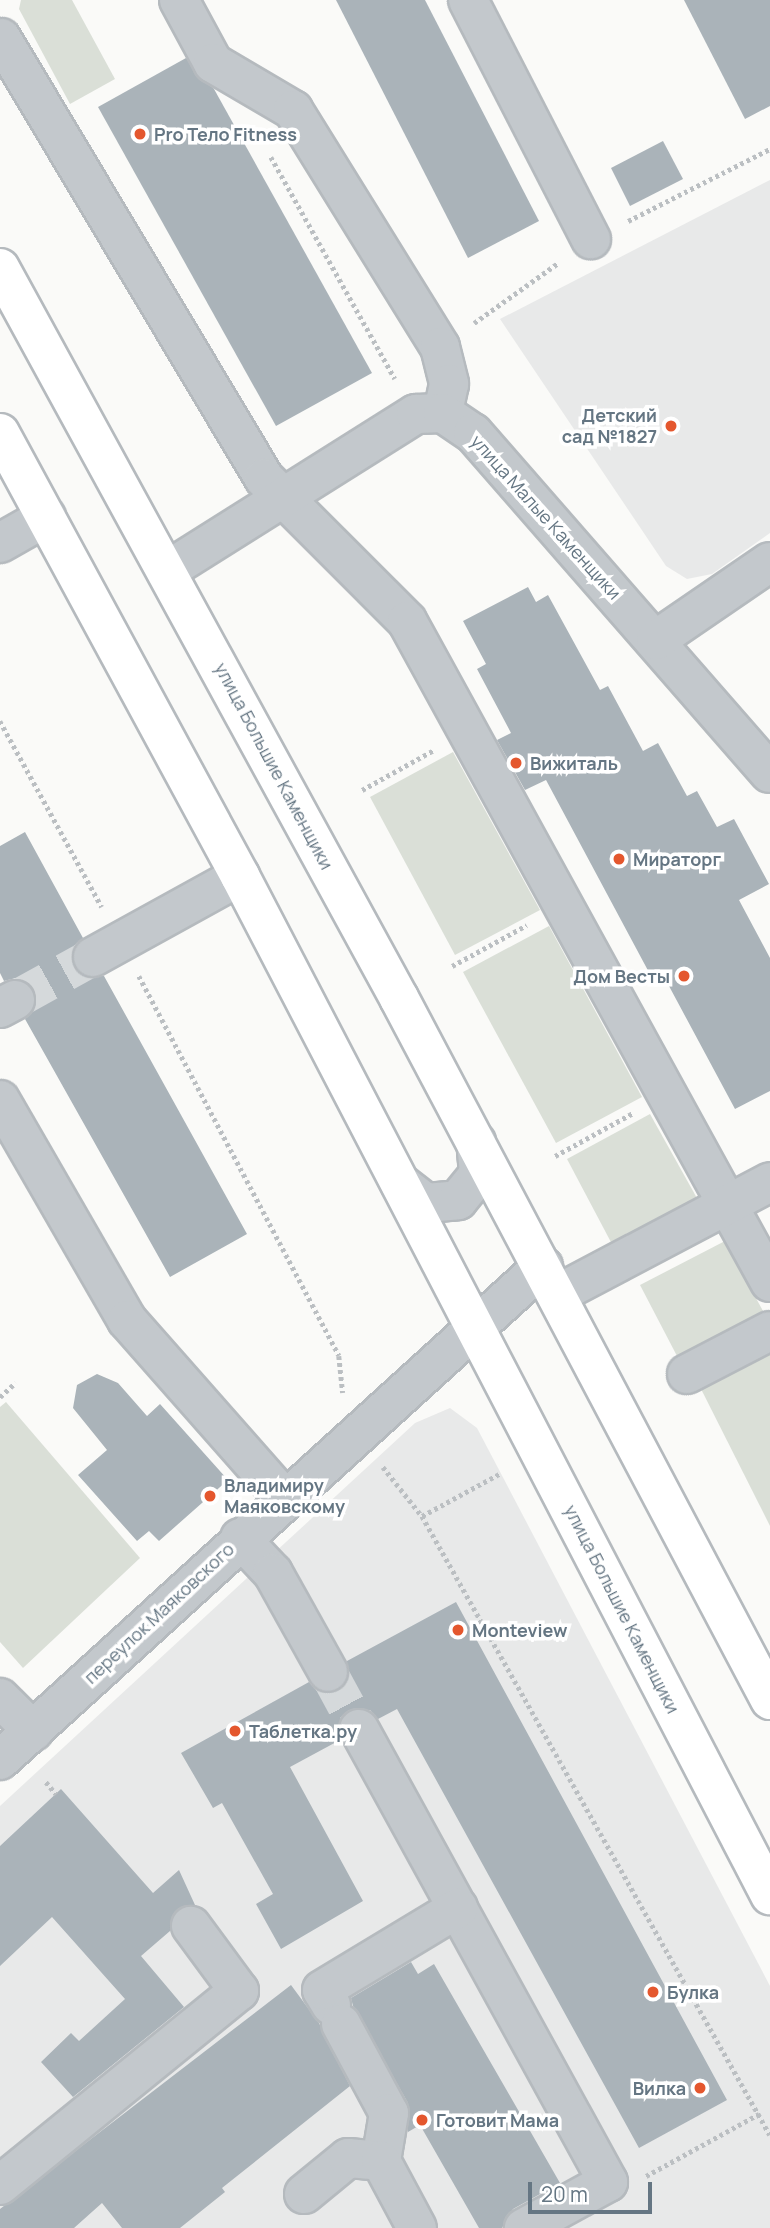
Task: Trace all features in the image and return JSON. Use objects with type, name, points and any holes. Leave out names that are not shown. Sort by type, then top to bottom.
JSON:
[{"type":"main road","name":"улица Большие Каменщики","points":[[0,268],[168,570],[476,1142],[770,1700]]},
{"type":"main road","name":"улица Большие Каменщики","points":[[0,433],[240,876],[770,1895]]},
{"type":"street","points":[[168,570],[416,414],[443,413],[449,384],[440,347],[293,110],[213,63],[179,0]]},
{"type":"street","points":[[468,0],[591,239]]},
{"type":"street","points":[[1,38],[139,274],[282,500],[407,621],[770,1282]]},
{"type":"street","name":"улица Малые Каменщики","points":[[443,413],[473,433],[770,773]]},
{"type":"street","points":[[0,543],[46,517]]},
{"type":"street","points":[[656,640],[770,562]]},
{"type":"street","points":[[107,950],[240,876]]},
{"type":"street","points":[[0,1100],[127,1320],[283,1497]]},
{"type":"street","points":[[400,1183],[426,1203],[458,1200],[479,1174],[476,1142]]},
{"type":"street","points":[[473,1324],[550,1280],[729,1204],[770,1182]]},
{"type":"street","name":"переулок Маяковского","points":[[0,1760],[473,1324]]},
{"type":"street","points":[[687,1374],[770,1331]]},
{"type":"street","points":[[240,1538],[273,1573],[328,1672]]},
{"type":"street","points":[[0,1698],[33,1731]]},
{"type":"street","points":[[359,1729],[608,2182],[524,2228]]},
{"type":"street","points":[[417,2228],[381,2161],[389,2113],[322,1990],[458,1908]]},
{"type":"street","points":[[0,2185],[239,1991],[191,1926]]},
{"type":"street","points":[[304,2194],[348,2158],[381,2161]]},
{"type":"path","points":[[269,154],[401,390]]},
{"type":"path","points":[[0,721],[107,950],[339,1356],[345,1397]]},
{"type":"path","points":[[362,790],[468,731]]},
{"type":"path","points":[[453,966],[565,905]]},
{"type":"path","points":[[555,1156],[668,1094]]},
{"type":"path","points":[[0,1397],[15,1383]]},
{"type":"path","points":[[377,1457],[422,1516],[770,2135]]},
{"type":"path","points":[[422,1516],[499,1474]]},
{"type":"path","points":[[46,1782],[56,1794]]},
{"type":"path","points":[[608,2182],[638,2181],[759,2115]]},
{"type":"shaded area","points":[[21,0],[72,0],[115,79],[70,104],[19,9]]},
{"type":"shaded area","name":"Детский сад №1827","points":[[770,180],[770,533],[712,574],[687,579],[666,566],[500,319]]},
{"type":"shaded area","points":[[453,752],[540,910],[455,955],[370,797]]},
{"type":"shaded area","points":[[549,926],[642,1097],[556,1143],[463,972]]},
{"type":"shaded area","points":[[650,1114],[698,1200],[613,1246],[567,1159]]},
{"type":"shaded area","points":[[725,1241],[763,1311],[677,1356],[640,1285]]},
{"type":"shaded area","points":[[770,1349],[770,1526],[699,1385]]},
{"type":"shaded area","points":[[6,1402],[140,1558],[23,1668],[0,1642],[0,1407]]},
{"type":"shaded area","points":[[450,1408],[477,1428],[770,1986],[770,2228],[0,2228],[0,1806],[415,1423]]},
{"type":"building","points":[[336,0],[425,0],[539,221],[468,258]]},
{"type":"building","points":[[684,0],[770,0],[770,106],[745,119]]},
{"type":"building","points":[[186,58],[214,89],[372,373],[276,426],[98,107]]},
{"type":"building","points":[[663,141],[683,179],[630,206],[611,168]]},
{"type":"building","points":[[528,587],[536,602],[548,595],[600,690],[608,686],[643,751],[658,743],[687,796],[697,791],[717,827],[734,819],[769,884],[739,900],[770,958],[770,1091],[735,1109],[662,973],[652,978],[546,780],[525,790],[497,740],[511,733],[477,669],[486,664],[463,621]]},
{"type":"building","points":[[25,832],[83,938],[74,946],[74,967],[82,976],[104,976],[247,1234],[170,1277],[25,1019],[37,1001],[34,989],[16,978],[4,981],[0,973],[0,846]]},
{"type":"building","points":[[97,1374],[118,1383],[147,1416],[160,1404],[228,1480],[159,1541],[149,1531],[137,1541],[78,1475],[107,1450],[73,1408],[77,1385]]},
{"type":"building","points":[[456,1602],[727,2100],[639,2148],[397,1709],[378,1719],[370,1710],[349,1710],[340,1718],[340,1740],[290,1767],[363,1901],[281,1949],[256,1904],[273,1894],[222,1803],[213,1808],[181,1753],[309,1682],[317,1691],[338,1691],[347,1683],[347,1661]]},
{"type":"building","points":[[61,1789],[153,1893],[179,1870],[195,1905],[178,1909],[170,1931],[141,1956],[184,2007],[73,2097],[41,2062],[71,2033],[79,2041],[125,1999],[52,1917],[0,1966],[0,1846]]},
{"type":"building","points":[[411,1962],[418,1974],[434,1964],[560,2183],[513,2209],[502,2228],[479,2228],[420,2125],[408,2132],[408,2103],[353,2006],[351,1998]]},
{"type":"building","points":[[291,1985],[319,2023],[350,2086],[222,2188],[225,2192],[180,2228],[122,2228],[102,2203],[74,2228],[0,2228],[0,2209]]},
{"type":"tunnel","points":[[15,1000],[93,957]]},
{"type":"tunnel","points":[[328,1672],[359,1729]]},
{"type":"place","name":"Pro Тело Fitness","points":[[140,134]]},
{"type":"place","name":"Детский сад №1827","points":[[671,426]]},
{"type":"place","name":"Вижиталь","points":[[516,763]]},
{"type":"place","name":"Мираторг","points":[[619,859]]},
{"type":"place","name":"Дом Весты","points":[[684,976]]},
{"type":"place","name":"Владимиру Маяковскому","points":[[210,1496]]},
{"type":"place","name":"Monteview","points":[[458,1630]]},
{"type":"place","name":"Таблетка.ру","points":[[235,1731]]},
{"type":"place","name":"Булка","points":[[653,1992]]},
{"type":"place","name":"Вилка","points":[[700,2088]]},
{"type":"place","name":"Готовит Мама","points":[[422,2120]]}]
